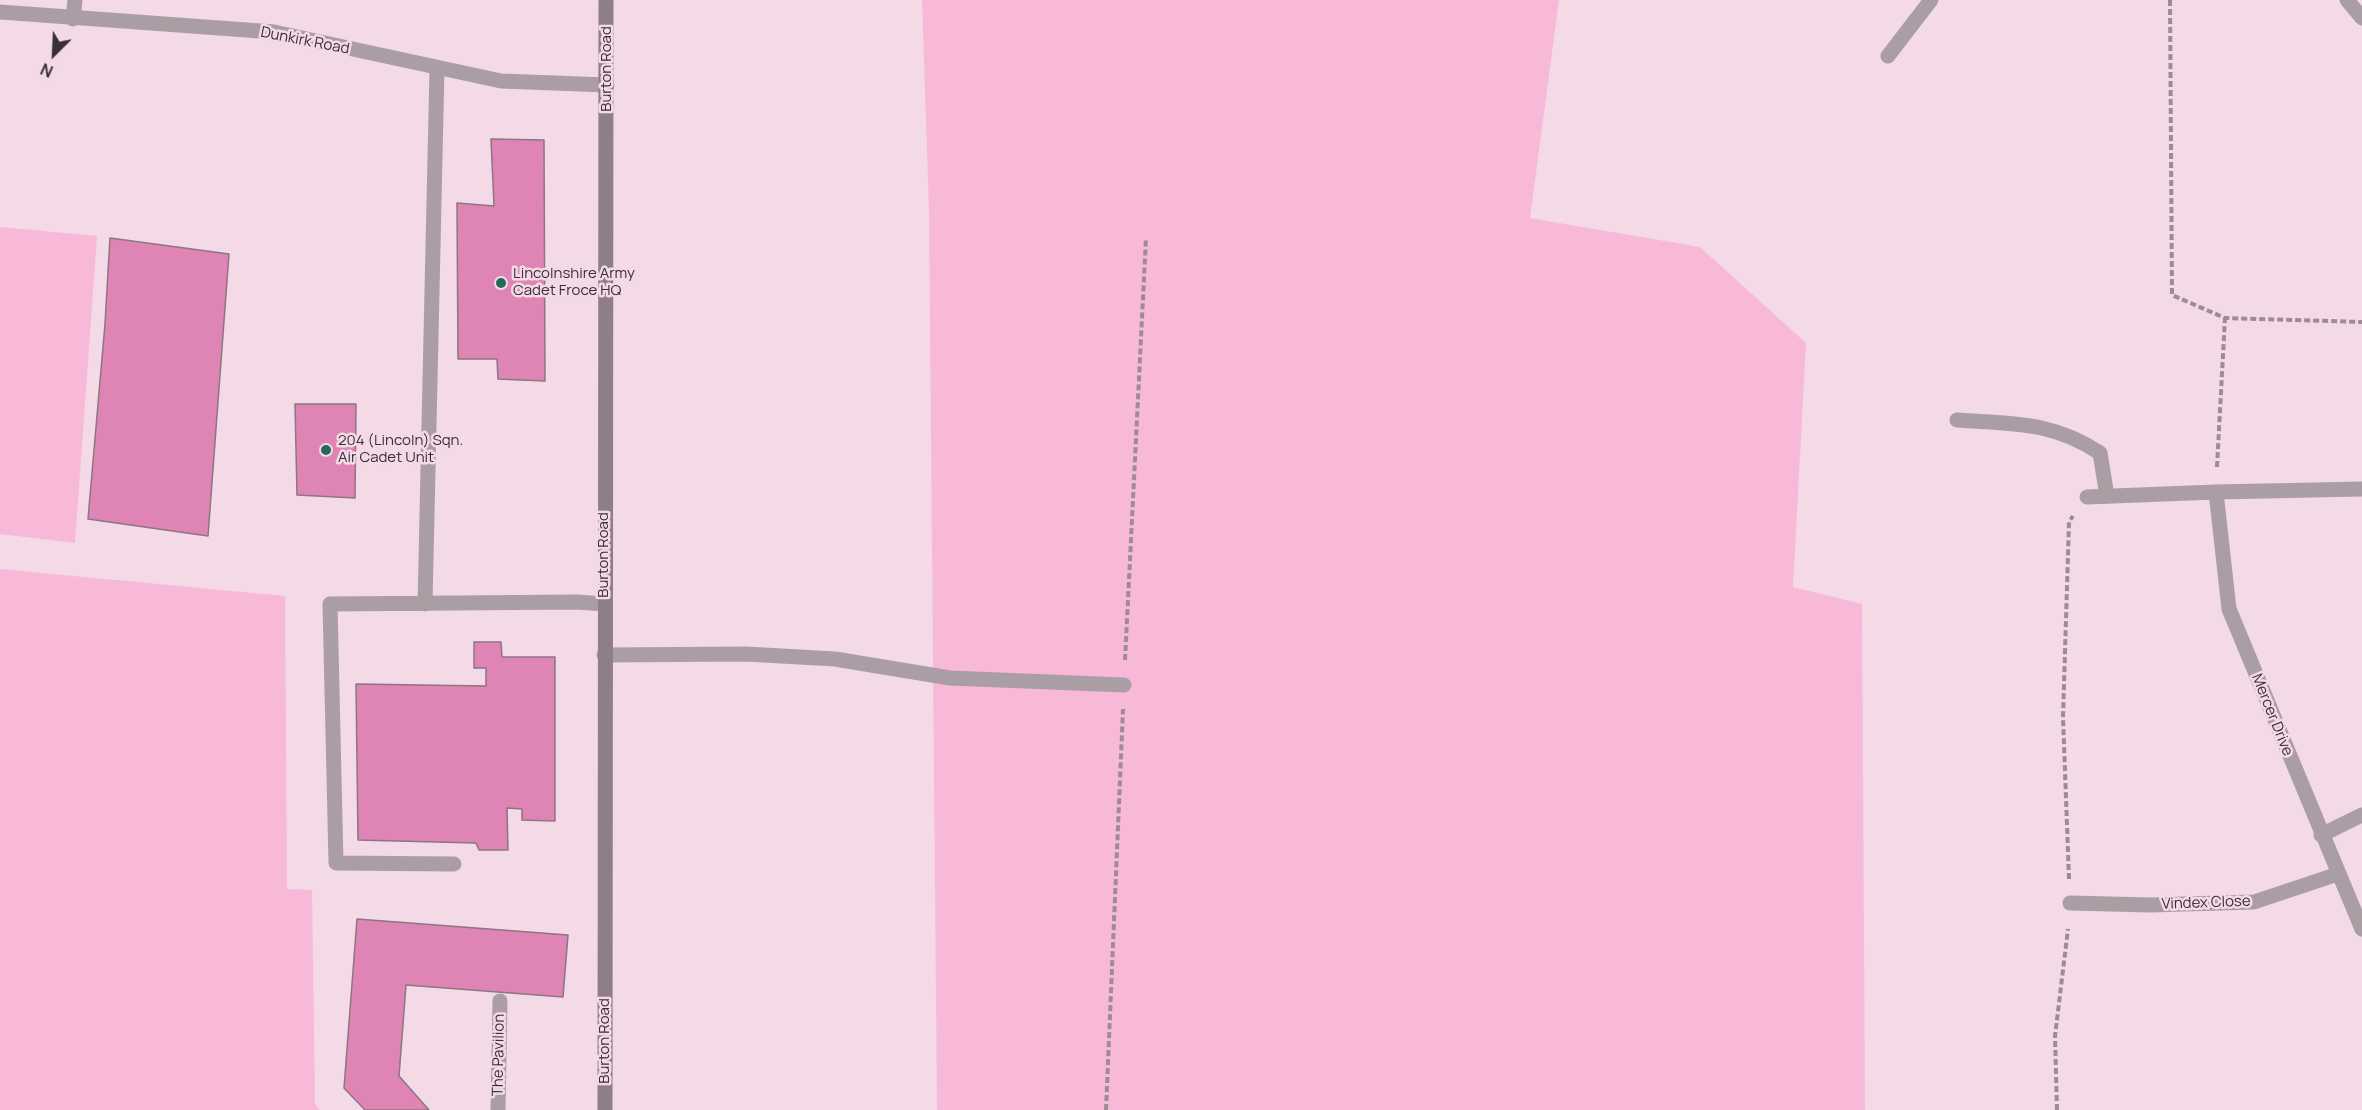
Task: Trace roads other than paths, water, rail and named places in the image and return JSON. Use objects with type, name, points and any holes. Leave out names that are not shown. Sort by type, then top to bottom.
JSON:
[{"type":"main road","name":"Burton Road","points":[[605,1110],[606,0]]},
{"type":"street","points":[[73,19],[75,0]]},
{"type":"street","points":[[1888,56],[1931,0]]},
{"type":"street","points":[[2347,0],[2362,18]]},
{"type":"street","name":"Dunkirk Road","points":[[0,12],[274,32],[501,81],[607,85]]},
{"type":"street","points":[[425,604],[437,68]]},
{"type":"street","points":[[1957,420],[2049,428],[2079,439],[2100,453],[2107,496]]},
{"type":"street","points":[[2087,497],[2362,489]]},
{"type":"street","name":"Mercer Drive","points":[[2216,492],[2229,609],[2320,835],[2362,929]]},
{"type":"street","points":[[454,864],[336,863],[330,604],[604,604]]},
{"type":"street","points":[[604,655],[746,654],[835,659],[950,678],[1124,685]]},
{"type":"street","points":[[2320,835],[2362,815]]},
{"type":"street","name":"Vindex Close","points":[[2070,903],[2150,905],[2254,902],[2338,874]]},
{"type":"street","name":"The Pavilion","points":[[498,1110],[500,1000]]},
{"type":"place","name":"Lincolnshire Army Cadet Froce HQ","points":[[501,283]]},
{"type":"place","name":"204 (Lincoln) Sqn. Air Cadet Unit","points":[[326,450]]}]
